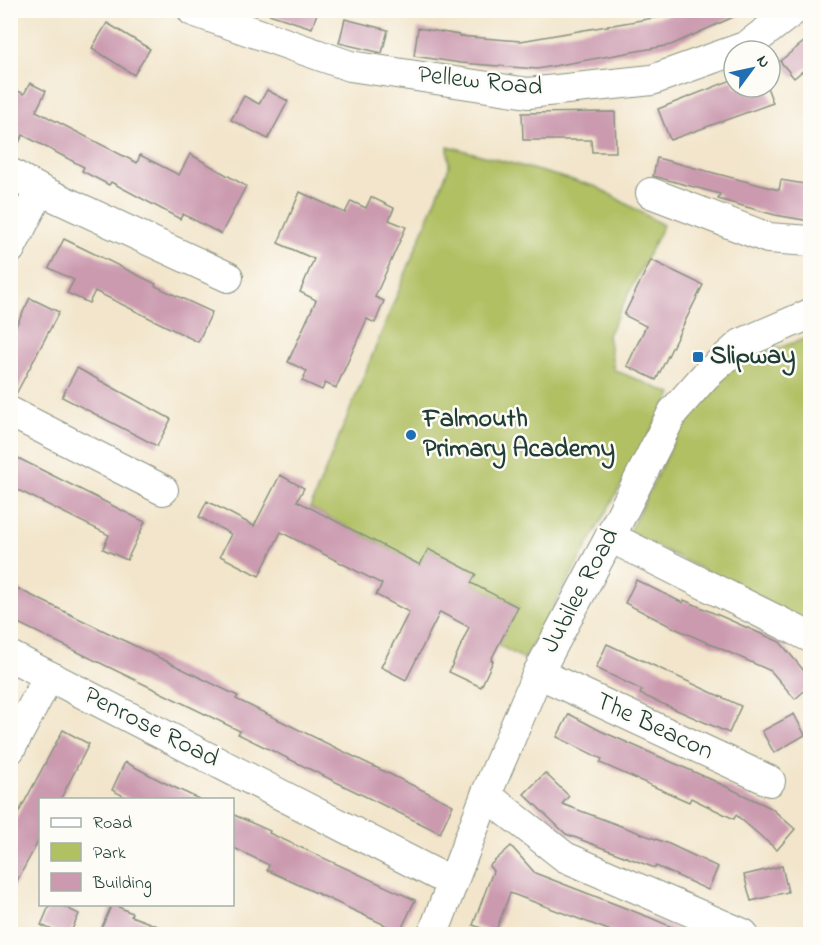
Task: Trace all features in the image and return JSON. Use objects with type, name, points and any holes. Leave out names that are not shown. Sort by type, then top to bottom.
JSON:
[{"type":"street","name":"Pellew Road","points":[[193,11],[350,66],[528,93],[652,80],[747,46],[794,10]]},
{"type":"street","points":[[10,173],[40,190],[228,277]]},
{"type":"street","points":[[10,249],[40,190]]},
{"type":"street","points":[[651,193],[768,238],[810,241]]},
{"type":"street","name":"Jubilee Road","points":[[433,934],[451,882],[538,672],[673,412],[692,390],[741,344],[810,314]]},
{"type":"street","points":[[10,412],[163,490]]},
{"type":"street","points":[[610,537],[810,637]]},
{"type":"street","name":"Penrose Road","points":[[10,656],[451,882]]},
{"type":"street","name":"The Beacon","points":[[538,672],[770,781]]},
{"type":"street","points":[[10,749],[49,676]]},
{"type":"street","points":[[486,795],[565,857],[743,934]]},
{"type":"green space","points":[[448,146],[597,187],[663,225],[608,335],[614,370],[672,394],[524,659],[498,645],[518,607],[471,583],[476,574],[428,549],[420,565],[310,508],[449,167]]},
{"type":"green space","points":[[810,337],[810,625],[629,532],[683,423],[737,362]]},
{"type":"building","points":[[270,10],[318,10],[312,28],[269,14]]},
{"type":"building","points":[[684,10],[749,10],[671,45],[537,69],[461,63],[414,56],[418,28],[459,36],[521,41],[676,14]]},
{"type":"building","points":[[345,19],[388,30],[382,53],[339,43]]},
{"type":"building","points":[[107,23],[150,49],[134,75],[92,48]]},
{"type":"building","points":[[810,37],[810,65],[794,78],[782,63],[782,59]]},
{"type":"building","points":[[30,83],[46,91],[36,111],[137,163],[140,155],[179,175],[190,154],[246,186],[221,234],[183,214],[180,219],[111,182],[109,185],[82,171],[84,167],[23,135],[10,156],[10,87],[24,94]]},
{"type":"building","points":[[722,84],[722,99],[772,99],[773,103],[670,140],[658,109]]},
{"type":"building","points":[[267,90],[288,101],[268,139],[231,120],[244,96],[259,104]]},
{"type":"building","points":[[615,112],[616,152],[592,152],[591,140],[523,140],[522,113]]},
{"type":"building","points":[[657,158],[779,190],[781,180],[810,185],[810,221],[775,215],[718,199],[720,194],[653,176]]},
{"type":"building","points":[[300,192],[345,213],[351,201],[366,208],[371,197],[394,208],[389,220],[406,227],[375,297],[384,301],[375,323],[367,319],[336,388],[325,383],[322,390],[302,381],[307,371],[288,362],[316,300],[300,292],[314,259],[278,243]]},
{"type":"building","points":[[64,239],[156,284],[155,286],[212,312],[198,342],[95,291],[89,303],[67,293],[74,280],[49,268]]},
{"type":"building","points":[[651,260],[703,285],[656,380],[627,366],[646,326],[624,315]]},
{"type":"building","points":[[30,298],[59,312],[15,396],[10,395],[10,338]]},
{"type":"building","points":[[77,368],[171,419],[157,446],[62,397]]},
{"type":"building","points":[[18,458],[145,522],[127,560],[103,549],[109,535],[10,486],[10,473]]},
{"type":"building","points":[[280,475],[304,488],[297,501],[420,565],[428,549],[476,574],[471,583],[518,607],[491,660],[493,661],[481,687],[449,672],[469,627],[440,612],[406,680],[381,667],[409,612],[376,595],[382,584],[281,532],[259,576],[220,556],[231,534],[199,517],[207,501],[254,526]]},
{"type":"building","points":[[636,580],[683,603],[684,600],[780,642],[810,678],[810,686],[795,699],[771,671],[672,627],[625,603]]},
{"type":"building","points":[[10,585],[238,696],[236,699],[453,805],[440,833],[238,734],[240,731],[10,619]]},
{"type":"building","points":[[607,644],[741,706],[729,733],[640,694],[642,690],[596,668]]},
{"type":"building","points":[[569,714],[601,731],[771,808],[795,829],[777,850],[736,815],[734,819],[691,798],[689,802],[600,763],[602,759],[557,737]]},
{"type":"building","points":[[794,714],[805,735],[774,753],[762,731]]},
{"type":"building","points":[[63,730],[89,744],[61,798],[39,798],[39,840],[10,894],[10,829]]},
{"type":"building","points":[[125,762],[197,798],[127,798],[112,790]]},
{"type":"building","points":[[545,773],[569,796],[562,804],[669,844],[718,867],[708,890],[656,866],[655,868],[566,834],[524,794]]},
{"type":"building","points":[[234,815],[415,900],[400,932],[267,870],[269,865],[234,848]]},
{"type":"building","points":[[511,846],[535,873],[688,934],[619,934],[510,893],[495,933],[473,925],[493,871],[489,866]]},
{"type":"building","points":[[782,866],[788,892],[751,901],[744,875]]},
{"type":"building","points":[[49,906],[63,906],[79,914],[70,934],[61,934],[41,925]]},
{"type":"building","points":[[111,906],[116,906],[132,913],[131,916],[176,933],[175,934],[99,934]]},
{"type":"place","name":"Slipway","points":[[698,357]]},
{"type":"place","name":"Falmouth Primary Academy","points":[[411,435]]}]
